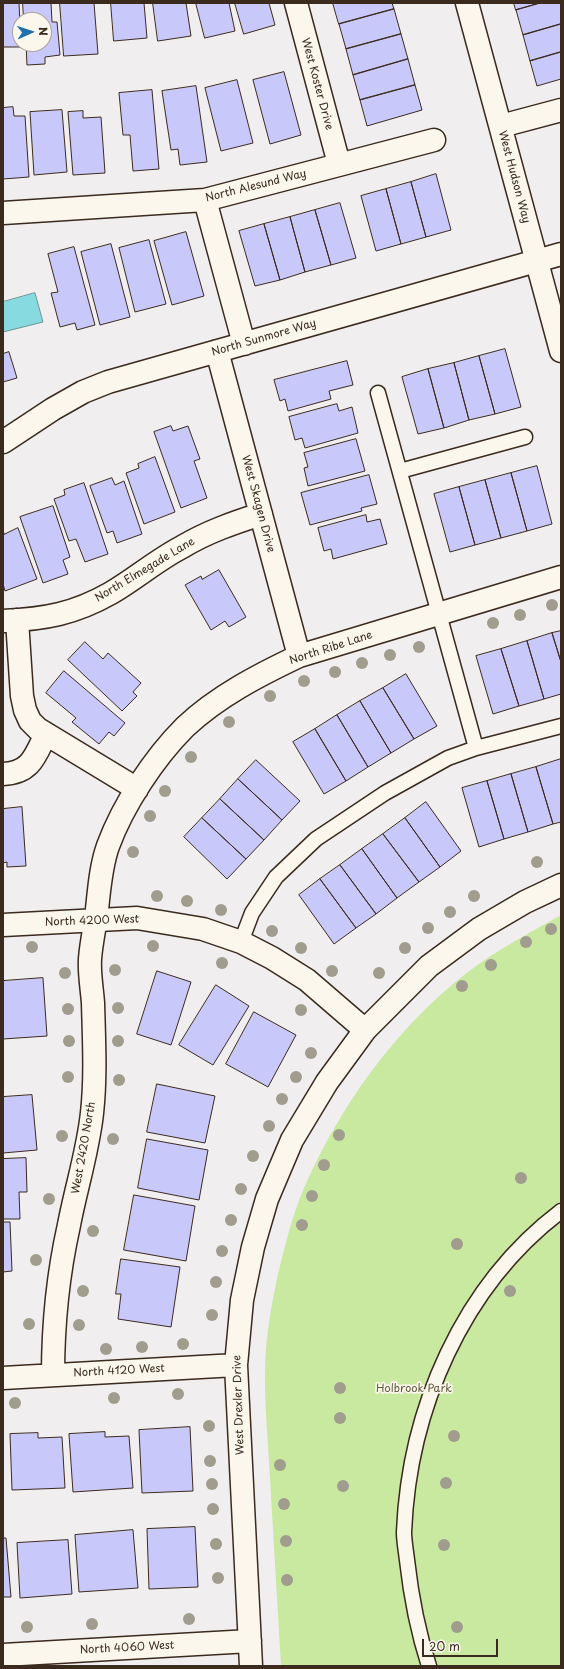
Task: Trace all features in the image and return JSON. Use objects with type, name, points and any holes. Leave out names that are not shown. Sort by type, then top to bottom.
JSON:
[{"type":"street","name":"West Koster Drive","points":[[296,3],[339,164]]},
{"type":"street","name":"West Hudson Way","points":[[467,3],[561,351]]},
{"type":"street","points":[[501,126],[561,110]]},
{"type":"street","name":"North Alesund Way","points":[[3,213],[205,200],[434,140]]},
{"type":"street","points":[[205,200],[244,344]]},
{"type":"street","name":"North Sunmore Way","points":[[3,442],[53,409],[83,392],[108,382],[561,254]]},
{"type":"street","name":"West Skagen Drive","points":[[217,351],[299,656]]},
{"type":"street","name":"North Elmegade Lane","points":[[10,621],[43,618],[83,607],[112,593],[181,547],[205,534],[261,514]]},
{"type":"street","name":"North Ribe Lane","points":[[96,920],[101,878],[107,848],[121,816],[137,789],[167,748],[186,726],[234,691],[265,672],[299,656],[561,577]]},
{"type":"street","points":[[10,621],[22,696],[25,710],[30,721],[38,729],[137,789]]},
{"type":"street","points":[[3,774],[14,774],[22,771],[36,754],[46,734]]},
{"type":"street","name":"West Drexler Drive","points":[[251,1666],[236,1365],[242,1300],[253,1247],[267,1199],[292,1140],[327,1082],[365,1030],[429,966],[479,929],[525,902],[561,885]]},
{"type":"street","name":"North 4200 West","points":[[3,926],[137,918],[203,929],[241,942],[272,958],[307,980],[365,1030]]},
{"type":"street","name":"West 2420 North","points":[[53,1375],[53,1344],[57,1290],[68,1226],[92,1114],[94,1054],[90,959],[96,920]]},
{"type":"street","name":"North 4120 West","points":[[3,1378],[236,1365]]},
{"type":"street","name":"North 4060 West","points":[[3,1655],[250,1641]]},
{"type":"lane","points":[[378,393],[476,748]]},
{"type":"lane","points":[[400,471],[526,437]]},
{"type":"lane","points":[[241,942],[252,913],[276,877],[316,839],[385,793],[448,758],[476,748],[561,726]]},
{"type":"lane","points":[[429,1666],[421,1642],[410,1584],[404,1534],[410,1469],[423,1414],[443,1362],[471,1309],[507,1262],[545,1223],[561,1211]]},
{"type":"green space","name":"Holbrook Park","points":[[561,915],[561,1666],[281,1666],[266,1406],[265,1363],[269,1323],[276,1284],[298,1202],[318,1157],[353,1098],[372,1070],[417,1017],[468,972],[490,956]]},
{"type":"water","points":[[35,293],[43,322],[3,332],[3,302]]},
{"type":"building","points":[[3,3],[19,3],[19,12],[12,12],[12,47],[3,47]]},
{"type":"building","points":[[23,3],[51,3],[51,12],[24,12]]},
{"type":"building","points":[[60,3],[94,3],[98,54],[64,56]]},
{"type":"building","points":[[111,3],[144,3],[147,38],[114,41]]},
{"type":"building","points":[[153,3],[186,3],[191,36],[158,41]]},
{"type":"building","points":[[196,3],[229,3],[235,31],[205,38]]},
{"type":"building","points":[[235,3],[269,3],[275,25],[244,34]]},
{"type":"building","points":[[333,3],[392,3],[394,9],[339,24]]},
{"type":"building","points":[[514,3],[540,3],[516,10]]},
{"type":"building","points":[[540,3],[561,3],[561,24],[523,35],[516,10]]},
{"type":"building","points":[[394,9],[401,34],[346,49],[339,24]]},
{"type":"building","points":[[52,22],[57,22],[60,55],[45,57],[45,64],[27,65],[26,52],[52,52]]},
{"type":"building","points":[[561,24],[561,52],[530,61],[523,35]]},
{"type":"building","points":[[401,34],[408,59],[353,75],[346,49]]},
{"type":"building","points":[[561,52],[561,79],[537,86],[530,61]]},
{"type":"building","points":[[408,59],[415,85],[360,100],[353,75]]},
{"type":"building","points":[[284,72],[301,135],[270,144],[253,80]]},
{"type":"building","points":[[237,80],[253,143],[221,151],[205,88]]},
{"type":"building","points":[[415,85],[422,110],[367,126],[360,100]]},
{"type":"building","points":[[196,86],[207,162],[180,165],[178,149],[171,150],[162,91]]},
{"type":"building","points":[[152,90],[159,169],[133,171],[130,135],[123,135],[119,93]]},
{"type":"building","points":[[13,107],[14,116],[25,116],[29,177],[3,179],[3,108]]},
{"type":"building","points":[[62,110],[67,172],[34,175],[30,112]]},
{"type":"building","points":[[83,111],[83,118],[101,117],[105,173],[73,175],[68,112]]},
{"type":"building","points":[[436,174],[451,230],[426,237],[411,182]]},
{"type":"building","points":[[411,182],[426,237],[401,244],[386,189]]},
{"type":"building","points":[[386,189],[401,244],[376,251],[361,196]]},
{"type":"building","points":[[340,203],[356,258],[331,265],[315,210]]},
{"type":"building","points":[[315,210],[331,265],[305,272],[290,217]]},
{"type":"building","points":[[290,217],[305,272],[280,280],[264,224]]},
{"type":"building","points":[[264,224],[280,280],[255,286],[239,231]]},
{"type":"building","points":[[186,232],[204,296],[172,305],[154,241]]},
{"type":"building","points":[[149,240],[166,304],[135,312],[119,248]]},
{"type":"building","points":[[111,244],[130,317],[100,325],[81,252]]},
{"type":"building","points":[[74,247],[95,325],[77,330],[75,323],[60,327],[51,293],[58,292],[48,254]]},
{"type":"building","points":[[505,349],[521,407],[495,414],[479,356]]},
{"type":"building","points":[[9,352],[17,378],[3,382],[3,354]]},
{"type":"building","points":[[479,356],[495,414],[469,420],[454,363]]},
{"type":"building","points":[[347,361],[353,385],[329,391],[331,399],[288,411],[285,399],[280,401],[274,380]]},
{"type":"building","points":[[454,363],[469,420],[444,428],[428,369]]},
{"type":"building","points":[[428,369],[444,428],[418,434],[402,377]]},
{"type":"building","points":[[337,404],[339,411],[352,407],[358,433],[305,448],[302,438],[295,440],[289,417]]},
{"type":"building","points":[[171,426],[173,431],[188,426],[200,459],[194,461],[207,498],[181,508],[154,432]]},
{"type":"building","points":[[356,439],[365,471],[308,486],[304,468],[308,467],[304,453]]},
{"type":"building","points":[[155,457],[175,512],[144,524],[126,473],[139,468],[138,464]]},
{"type":"building","points":[[537,466],[552,524],[527,531],[511,473]]},
{"type":"building","points":[[511,473],[527,531],[501,538],[485,480]]},
{"type":"building","points":[[369,475],[377,504],[361,508],[362,511],[310,525],[301,493]]},
{"type":"building","points":[[112,478],[115,485],[124,481],[142,534],[117,543],[113,531],[107,533],[90,486]]},
{"type":"building","points":[[485,480],[501,538],[475,545],[459,487]]},
{"type":"building","points":[[84,483],[108,554],[85,562],[76,539],[69,541],[54,499],[65,495],[64,490]]},
{"type":"building","points":[[459,487],[475,545],[450,552],[434,494]]},
{"type":"building","points":[[53,506],[70,557],[63,560],[68,574],[43,583],[20,517]]},
{"type":"building","points":[[366,515],[367,522],[380,519],[387,544],[333,559],[331,549],[324,551],[318,528]]},
{"type":"building","points":[[18,528],[37,579],[5,591],[3,584],[3,529],[4,534]]},
{"type":"building","points":[[219,570],[246,617],[229,627],[225,621],[211,630],[185,585],[201,576],[202,579]]},
{"type":"building","points":[[561,631],[561,662],[552,633]]},
{"type":"building","points":[[552,633],[561,662],[561,694],[544,699],[527,641]]},
{"type":"building","points":[[527,641],[544,699],[519,706],[501,649]]},
{"type":"building","points":[[85,642],[103,659],[108,653],[141,683],[133,692],[137,696],[122,711],[68,660]]},
{"type":"building","points":[[501,649],[519,706],[493,714],[476,656]]},
{"type":"building","points":[[64,671],[125,723],[114,736],[109,732],[99,744],[72,722],[76,718],[46,693]]},
{"type":"building","points":[[406,674],[437,726],[414,739],[383,688]]},
{"type":"building","points":[[383,688],[414,739],[391,753],[360,701]]},
{"type":"building","points":[[360,701],[391,753],[368,767],[337,715]]},
{"type":"building","points":[[337,715],[368,767],[346,781],[315,729]]},
{"type":"building","points":[[315,729],[346,781],[324,794],[293,742]]},
{"type":"building","points":[[561,759],[561,822],[553,824],[536,767]]},
{"type":"building","points":[[256,760],[300,801],[282,820],[238,779]]},
{"type":"building","points":[[536,767],[553,824],[528,832],[511,774]]},
{"type":"building","points":[[511,774],[528,832],[504,839],[487,781]]},
{"type":"building","points":[[238,779],[282,820],[264,840],[220,799]]},
{"type":"building","points":[[487,781],[504,839],[479,847],[462,788]]},
{"type":"building","points":[[220,799],[264,840],[246,859],[202,818]]},
{"type":"building","points":[[426,802],[461,851],[440,867],[405,818]]},
{"type":"building","points":[[22,807],[26,866],[7,867],[7,862],[3,863],[3,809]]},
{"type":"building","points":[[202,818],[246,859],[227,879],[184,837]]},
{"type":"building","points":[[405,818],[440,867],[419,882],[383,834]]},
{"type":"building","points":[[383,834],[419,882],[397,898],[362,849]]},
{"type":"building","points":[[362,849],[397,898],[376,914],[340,865]]},
{"type":"building","points":[[340,865],[376,914],[356,928],[320,879]]},
{"type":"building","points":[[320,879],[356,928],[334,944],[299,895]]},
{"type":"building","points":[[157,971],[191,982],[171,1045],[137,1034]]},
{"type":"building","points":[[43,978],[47,1036],[3,1039],[3,981]]},
{"type":"building","points":[[216,985],[249,1006],[213,1065],[179,1045]]},
{"type":"building","points":[[254,1012],[296,1035],[268,1087],[226,1064]]},
{"type":"building","points":[[157,1084],[215,1096],[205,1143],[147,1132]]},
{"type":"building","points":[[32,1095],[37,1150],[3,1153],[3,1097]]},
{"type":"building","points":[[147,1139],[208,1150],[199,1200],[138,1188]]},
{"type":"building","points":[[26,1158],[27,1192],[19,1192],[20,1219],[3,1219],[3,1159]]},
{"type":"building","points":[[134,1195],[195,1206],[186,1261],[124,1250]]},
{"type":"building","points":[[3,1222],[10,1222],[12,1271],[3,1272]]},
{"type":"building","points":[[121,1259],[180,1267],[171,1327],[118,1319],[121,1294],[116,1294]]},
{"type":"building","points":[[190,1427],[193,1491],[142,1493],[139,1430]]},
{"type":"building","points":[[105,1432],[105,1437],[129,1436],[133,1488],[73,1492],[69,1434]]},
{"type":"building","points":[[38,1433],[38,1438],[62,1437],[65,1488],[12,1490],[10,1434]]},
{"type":"building","points":[[195,1527],[198,1587],[149,1589],[147,1529]]},
{"type":"building","points":[[133,1530],[138,1588],[79,1592],[75,1535]]},
{"type":"building","points":[[3,1538],[6,1538],[11,1597],[3,1597]]},
{"type":"building","points":[[68,1540],[72,1594],[20,1598],[17,1543]]}]
